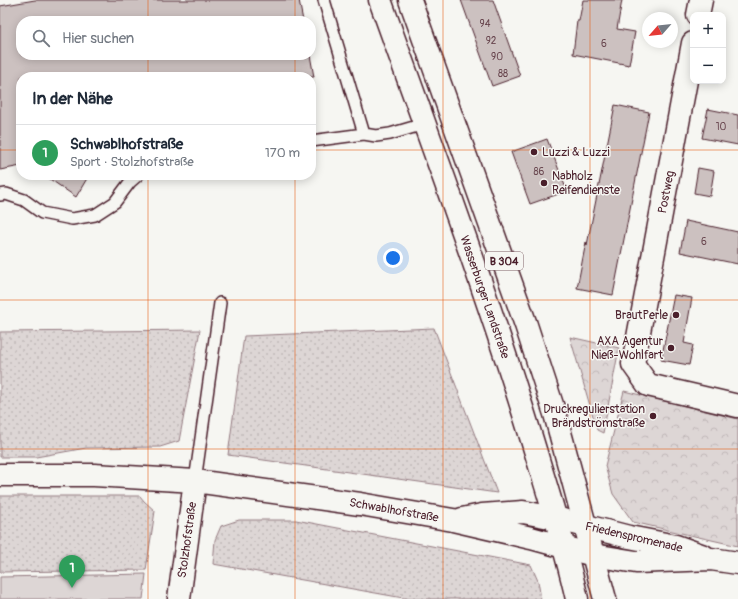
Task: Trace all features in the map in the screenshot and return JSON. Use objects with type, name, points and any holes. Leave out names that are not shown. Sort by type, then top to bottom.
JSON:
[{"type":"street","name":"Wasserburger Landstraße","points":[[380,0],[467,243],[497,333],[555,518],[577,599]]},
{"type":"street","name":"B 304","points":[[410,0],[526,325],[555,414],[605,599]]},
{"type":"street","points":[[699,12],[701,0]]},
{"type":"street","name":"Postweg","points":[[692,48],[633,364],[648,385],[738,406]]},
{"type":"street","name":"Schwablhofstraße","points":[[0,475],[94,475],[195,482],[360,504],[453,520],[563,546]]},
{"type":"street","name":"Stolzhofstraße","points":[[179,599],[195,482]]},
{"type":"street","name":"Schwablhofstraße","points":[[453,520],[482,515],[523,512],[555,518]]},
{"type":"street","name":"Friedenspromenade","points":[[555,518],[629,537],[676,546],[711,559]]},
{"type":"street","name":"Friedenspromenade","points":[[563,546],[593,555],[636,562],[711,559],[738,563]]},
{"type":"lane","points":[[324,0],[364,134]]},
{"type":"lane","points":[[316,140],[364,134],[376,136],[390,134],[424,124]]},
{"type":"lane","points":[[0,195],[6,194],[24,200],[42,213],[72,219],[95,215],[115,202],[132,180]]},
{"type":"lane","points":[[195,482],[220,303]]},
{"type":"green space","points":[[434,328],[497,493],[228,455],[244,336]]},
{"type":"green space","points":[[200,330],[179,441],[160,447],[86,448],[36,457],[0,457],[0,332]]},
{"type":"green space","points":[[570,337],[619,348],[603,433],[597,430]]},
{"type":"green space","points":[[624,391],[738,419],[738,546],[633,522],[613,494],[605,466]]},
{"type":"green space","points":[[0,496],[140,496],[155,511],[146,570],[0,572]]},
{"type":"green space","points":[[239,520],[296,520],[531,565],[538,581],[541,599],[409,599],[213,564],[215,540],[221,526]]},
{"type":"green space","points":[[146,574],[143,599],[0,599],[0,577]]},
{"type":"building","points":[[35,0],[299,0],[302,16],[16,16],[16,60],[311,60],[313,72],[16,72],[16,167],[0,170],[0,6]]},
{"type":"building","points":[[461,0],[493,0],[520,76],[492,86]]},
{"type":"building","points":[[583,0],[622,0],[617,29],[635,32],[629,65],[573,54],[577,21],[579,21]]},
{"type":"building","points":[[615,105],[649,112],[613,295],[577,288]]},
{"type":"building","points":[[708,109],[738,115],[738,145],[702,138]]},
{"type":"building","points":[[547,139],[567,191],[530,204],[511,152]]},
{"type":"building","points":[[698,168],[714,171],[710,196],[694,193]]},
{"type":"building","points":[[51,180],[86,180],[76,197]]},
{"type":"building","points":[[686,221],[738,232],[738,264],[680,252]]},
{"type":"building","points":[[674,295],[692,298],[684,343],[693,345],[689,365],[661,360]]},
{"type":"place","name":"Luzzi & Luzzi","points":[[534,152]]},
{"type":"place","name":"Nabholz Reifendienste","points":[[544,183]]},
{"type":"place","name":"BrautPerle","points":[[676,315]]},
{"type":"place","name":"AXA Agentur Nieß-Wohlfart","points":[[671,348]]},
{"type":"place","name":"Druckregulierstation Brändströmstraße","points":[[653,416]]},
{"type":"place","name":"Schwablhofstraße","points":[[72,588]]}]
